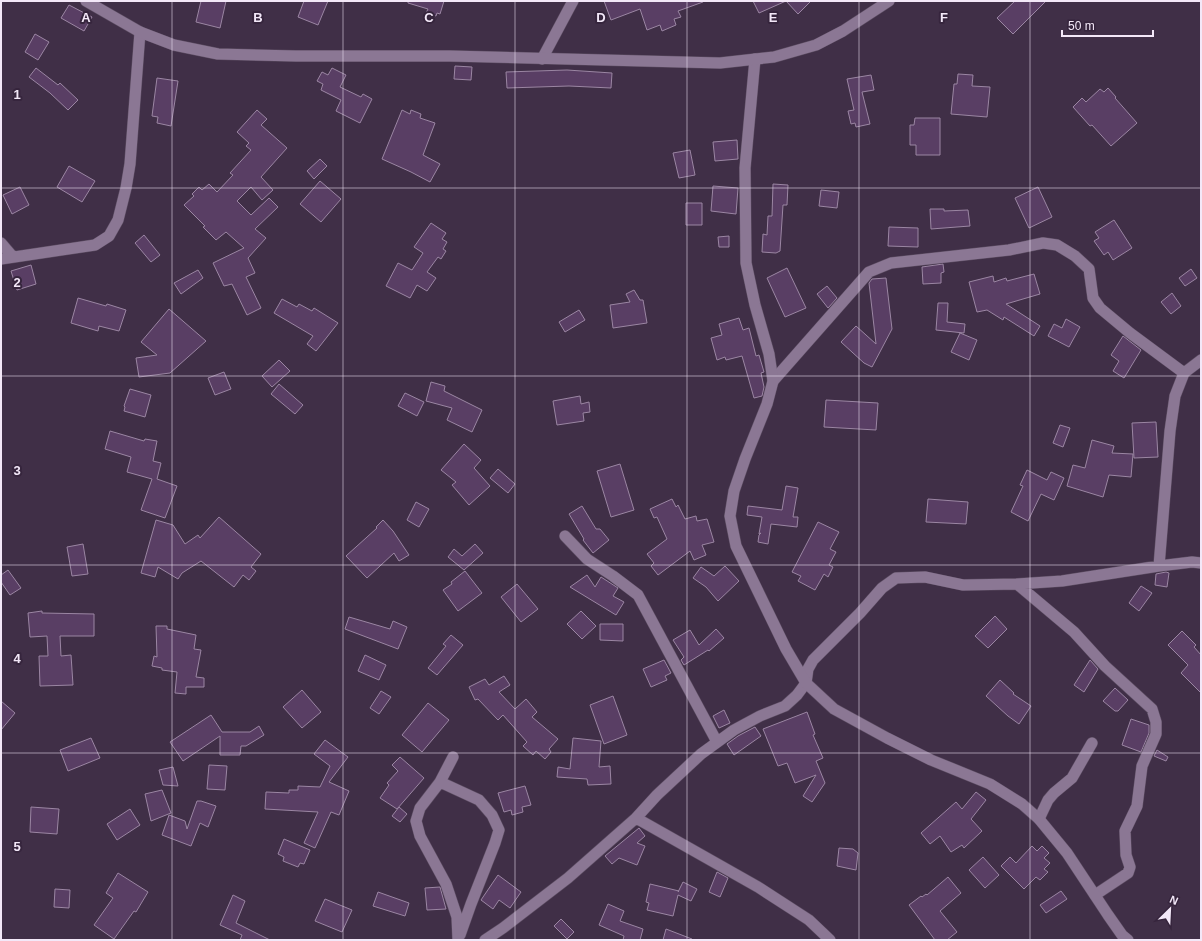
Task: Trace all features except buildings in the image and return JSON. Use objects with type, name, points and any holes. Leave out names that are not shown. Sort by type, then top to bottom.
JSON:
[{"type":"street","points":[[542,59],[573,1]]},
{"type":"street","points":[[92,3],[140,32],[174,45],[218,54],[296,56],[450,56],[720,63],[774,57],[816,45],[843,31],[889,1]]},
{"type":"street","points":[[1,259],[95,245],[109,236],[118,220],[130,164],[140,32]]},
{"type":"street","points":[[755,59],[745,168],[746,263],[755,305],[769,354],[773,381],[767,404],[734,491],[730,516],[736,546],[786,649],[806,683],[834,709],[931,760],[990,784],[1022,804],[1039,819],[1068,853],[1094,895],[1122,935],[1128,940]]},
{"type":"street","points":[[1,243],[13,257]]},
{"type":"street","points":[[773,381],[869,272],[891,263],[1009,250],[1043,243],[1057,245],[1075,256],[1089,269],[1093,298],[1100,308],[1130,333],[1184,373]]},
{"type":"street","points":[[1159,566],[1170,431],[1175,396],[1184,373],[1201,360]]},
{"type":"street","points":[[565,536],[587,559],[614,576],[638,595],[717,742]]},
{"type":"street","points":[[485,940],[568,878],[636,818],[657,795],[701,754],[734,730],[760,716],[785,706],[797,695],[806,683],[808,669],[813,660],[860,613],[882,588],[896,578],[925,577],[963,585],[1018,584],[1062,581],[1159,566],[1192,562],[1201,563]]},
{"type":"street","points":[[1018,584],[1074,632],[1105,666],[1152,709],[1156,722],[1156,734],[1142,766],[1137,806],[1125,831],[1126,854],[1130,867],[1128,873],[1094,895]]},
{"type":"street","points":[[1039,819],[1048,800],[1072,778],[1092,743]]},
{"type":"street","points":[[453,757],[440,782],[420,808],[416,821],[420,836],[446,884],[457,917],[458,940]]},
{"type":"street","points":[[440,782],[479,800],[492,815],[498,830],[495,843],[470,904],[458,940]]},
{"type":"street","points":[[636,818],[758,887],[809,920],[830,940]]}]
